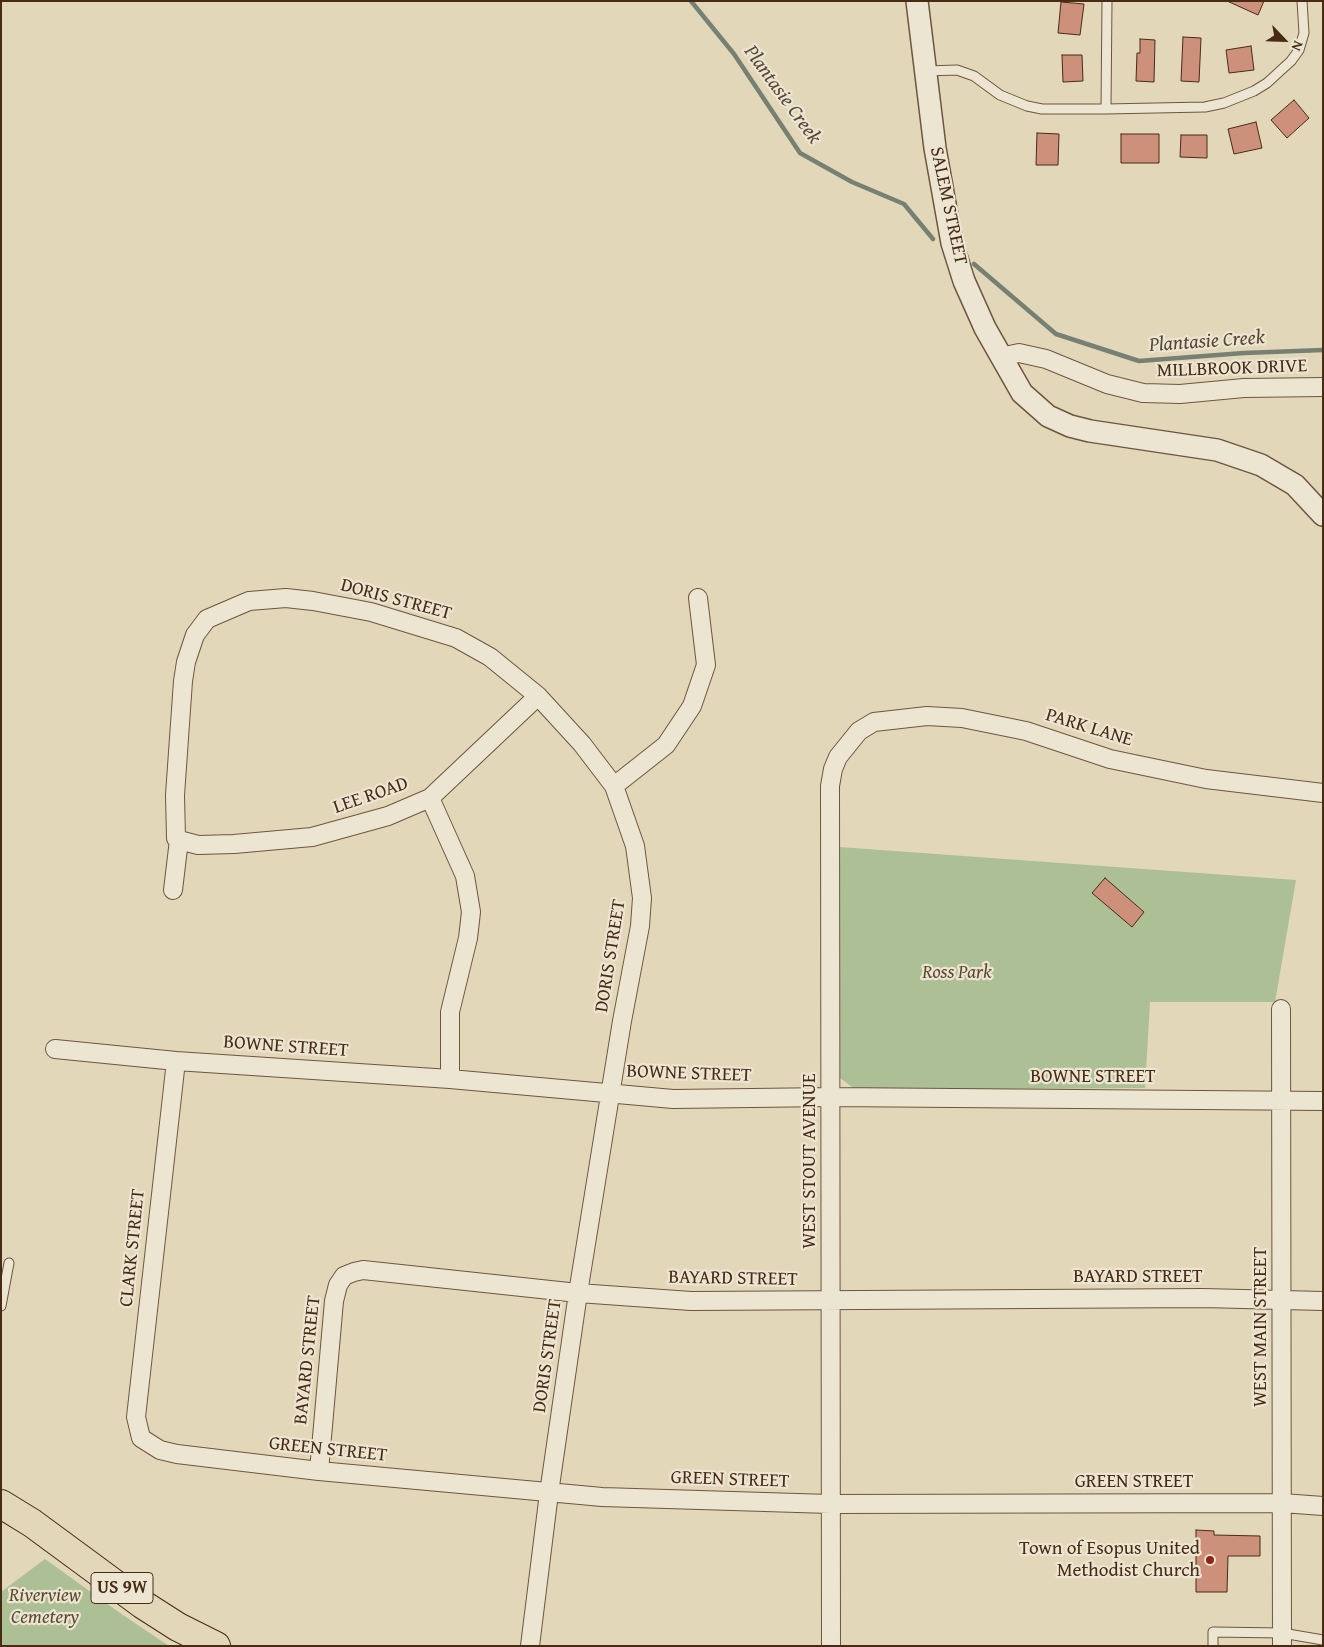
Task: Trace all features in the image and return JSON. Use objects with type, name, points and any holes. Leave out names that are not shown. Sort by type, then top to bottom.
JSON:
[{"type":"highway","name":"US 9W","points":[[1,1504],[32,1523],[142,1604],[178,1627],[216,1646]]},
{"type":"street","name":"SALEM STREET","points":[[917,1],[935,148],[952,243],[974,305],[1000,357],[1022,393],[1048,416],[1070,426],[1090,431],[1194,446],[1239,456],[1282,475],[1300,490],[1323,515]]},
{"type":"street","name":"MILLBROOK DRIVE","points":[[1000,357],[1019,353],[1046,359],[1106,384],[1143,393],[1180,394],[1244,388],[1323,387]]},
{"type":"street","name":"DORIS STREET","points":[[173,890],[179,840],[176,838],[175,795],[186,662],[195,636],[207,619],[234,607],[264,598],[313,601],[370,612],[422,626],[456,638],[490,657],[538,696],[582,744],[614,786],[635,846],[642,898],[640,926],[578,1292],[549,1493],[530,1646]]},
{"type":"street","points":[[614,786],[666,745],[692,706],[706,665],[698,598]]},
{"type":"street","name":"LEE ROAD","points":[[179,840],[198,845],[234,844],[312,837],[388,816],[430,798],[538,696]]},
{"type":"street","name":"PARK LANE","points":[[850,742],[859,731],[874,722],[927,716],[962,718],[1026,731],[1110,759],[1206,779],[1323,793]]},
{"type":"street","name":"WEST STOUT AVENUE","points":[[831,1646],[830,786],[833,769],[838,757],[850,742]]},
{"type":"street","points":[[430,798],[465,876],[470,903],[468,938],[450,1012],[450,1079]]},
{"type":"street","name":"WEST MAIN STREET","points":[[1281,1009],[1283,1300],[1282,1639]]},
{"type":"street","name":"BOWNE STREET","points":[[55,1049],[176,1061],[450,1079],[673,1099],[831,1097],[1323,1101]]},
{"type":"street","name":"CLARK STREET","points":[[141,1438],[136,1417],[176,1061]]},
{"type":"street","name":"BAYARD STREET","points":[[319,1471],[334,1301],[338,1285],[344,1276],[363,1270],[691,1302],[1203,1298],[1323,1300]]},
{"type":"street","name":"GREEN STREET","points":[[141,1438],[160,1450],[177,1454],[319,1471],[549,1493],[830,1504],[1282,1503],[1323,1506]]},
{"type":"lane","points":[[1106,109],[1107,1]]},
{"type":"lane","points":[[926,71],[957,70],[974,76],[1000,95],[1027,106],[1042,109],[1205,107],[1224,103],[1254,91],[1267,83],[1291,61],[1299,50],[1304,33],[1302,1]]},
{"type":"lane","points":[[1,1306],[9,1264]]},
{"type":"lane","points":[[1213,1646],[1213,1632],[1282,1639],[1323,1640]]},
{"type":"green space","name":"Ross Park","points":[[839,847],[1296,880],[1275,1002],[1150,1002],[1145,1088],[856,1090],[840,1078]]},
{"type":"green space","name":"Riverview Cemetery","points":[[45,1559],[169,1646],[1,1646],[1,1592]]},
{"type":"building","points":[[1227,1],[1264,1],[1258,15]]},
{"type":"building","points":[[1061,2],[1084,4],[1080,35],[1058,33]]},
{"type":"building","points":[[1183,37],[1201,38],[1199,82],[1181,81]]},
{"type":"building","points":[[1140,39],[1155,40],[1154,82],[1136,81],[1137,53],[1140,53]]},
{"type":"building","points":[[1251,46],[1254,70],[1229,73],[1226,50]]},
{"type":"building","points":[[1062,55],[1082,55],[1083,81],[1063,82]]},
{"type":"building","points":[[1294,100],[1309,118],[1287,138],[1271,120]]},
{"type":"building","points":[[1256,122],[1262,148],[1234,154],[1228,129]]},
{"type":"building","points":[[1037,133],[1059,134],[1058,165],[1036,165]]},
{"type":"building","points":[[1121,134],[1159,134],[1159,163],[1121,163]]},
{"type":"building","points":[[1181,135],[1207,135],[1207,158],[1180,157]]},
{"type":"building","points":[[1105,878],[1144,912],[1132,927],[1092,893]]},
{"type":"building","name":"Town of Esopus United Methodist Church","points":[[1196,1530],[1214,1531],[1214,1535],[1260,1536],[1260,1556],[1228,1556],[1227,1592],[1196,1592]]},
{"type":"waterway","name":"Plantasie Creek","points":[[691,1],[734,54],[800,153],[852,182],[904,204],[933,239]]},
{"type":"waterway","name":"Plantasie Creek","points":[[974,264],[1056,334],[1139,361],[1244,353],[1323,350]]},
{"type":"place","name":"Town of Esopus United Methodist Church","points":[[1210,1560]]}]
